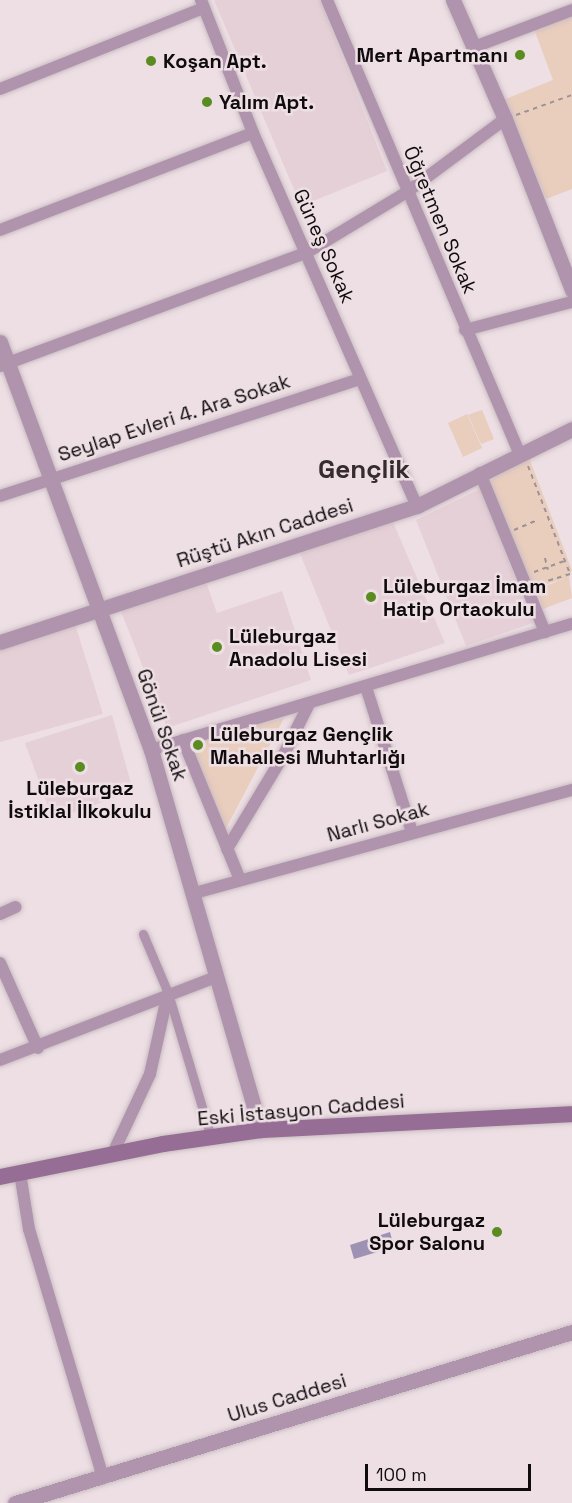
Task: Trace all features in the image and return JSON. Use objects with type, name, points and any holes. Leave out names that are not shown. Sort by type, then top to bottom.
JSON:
[{"type":"main road","name":"Eski İstasyon Caddesi","points":[[0,1177],[113,1153],[261,1130],[572,1114]]},
{"type":"street","name":"Öğretmen Sokak","points":[[327,0],[519,461]]},
{"type":"street","points":[[453,0],[505,119],[572,290]]},
{"type":"street","points":[[0,89],[203,4]]},
{"type":"street","name":"Güneş Sokak","points":[[203,4],[253,133],[417,506]]},
{"type":"street","points":[[474,47],[572,10]]},
{"type":"street","points":[[4,365],[306,253],[407,192],[505,119]]},
{"type":"street","points":[[0,230],[253,133]]},
{"type":"street","points":[[465,330],[572,302]]},
{"type":"street","name":"Gönül Sokak","points":[[0,342],[4,365],[50,478],[151,750],[195,893],[216,977],[261,1130]]},
{"type":"street","name":"Seylap Evleri 4. Ara Sokak","points":[[0,496],[361,378]]},
{"type":"street","name":"Rüştü Akın Caddesi","points":[[0,642],[417,506],[480,473],[519,461],[572,429]]},
{"type":"street","points":[[480,473],[509,532],[545,632]]},
{"type":"street","points":[[151,750],[572,624]]},
{"type":"street","points":[[366,687],[412,832]]},
{"type":"street","points":[[227,849],[309,704]]},
{"type":"street","points":[[183,740],[240,880]]},
{"type":"street","name":"Narlı Sokak","points":[[195,893],[572,790]]},
{"type":"street","points":[[0,914],[16,907]]},
{"type":"street","points":[[143,934],[168,993],[211,1137]]},
{"type":"street","points":[[0,963],[38,1048]]},
{"type":"street","points":[[0,1060],[38,1048],[168,993],[216,977]]},
{"type":"street","points":[[113,1153],[150,1074],[168,993]]},
{"type":"street","points":[[20,1173],[30,1229],[103,1478]]},
{"type":"street","name":"Ulus Caddesi","points":[[15,1503],[103,1478],[572,1332]]},
{"type":"path","points":[[505,119],[572,96]]},
{"type":"path","points":[[519,461],[527,465],[565,561],[570,574],[531,588],[531,573],[565,561]]},
{"type":"path","points":[[509,532],[510,520]]},
{"type":"path","points":[[509,532],[535,521]]},
{"type":"path","points":[[509,532],[519,540]]},
{"type":"path","points":[[545,558],[548,568]]},
{"type":"shaded area","points":[[214,0],[320,0],[387,171],[301,206]]},
{"type":"shaded area","points":[[572,15],[572,189],[546,199],[503,100],[553,80],[534,29]]},
{"type":"shaded area","points":[[482,410],[494,439],[481,444],[468,415]]},
{"type":"shaded area","points":[[467,414],[482,448],[463,457],[448,423]]},
{"type":"shaded area","points":[[529,458],[572,570],[569,577],[572,598],[543,609],[536,590],[566,578],[531,589],[488,481]]},
{"type":"shaded area","points":[[480,489],[533,623],[466,646],[416,520]]},
{"type":"shaded area","name":"Lüleburgaz İmam Hatip Ortaokulu","points":[[393,522],[445,643],[349,675],[299,551]]},
{"type":"shaded area","name":"Lüleburgaz Anadolu Lisesi","points":[[206,582],[217,613],[282,591],[311,680],[167,728],[120,609]]},
{"type":"shaded area","points":[[75,624],[103,714],[0,742],[0,650]]},
{"type":"shaded area","name":"Lüleburgaz İstiklal İlkokulu","points":[[112,715],[133,791],[53,820],[25,743]]},
{"type":"shaded area","points":[[284,718],[224,832],[187,743]]},
{"type":"shaded area","points":[[390,1232],[394,1247],[354,1259],[350,1245]]},
{"type":"place","name":"Mert Apartmanı","points":[[520,55]]},
{"type":"place","name":"Koşan Apt.","points":[[151,61]]},
{"type":"place","name":"Yalım Apt.","points":[[207,102]]},
{"type":"place","name":"Lüleburgaz İmam Hatip Ortaokulu","points":[[371,597]]},
{"type":"place","name":"Lüleburgaz Anadolu Lisesi","points":[[217,647]]},
{"type":"place","name":"Lüleburgaz Gençlik Mahallesi Muhtarlığı","points":[[198,745]]},
{"type":"place","name":"Lüleburgaz İstiklal İlkokulu","points":[[80,767]]},
{"type":"place","name":"Lüleburgaz Spor Salonu","points":[[497,1232]]},
{"type":"district","name":"Gençlik","points":[[364,470]]}]
